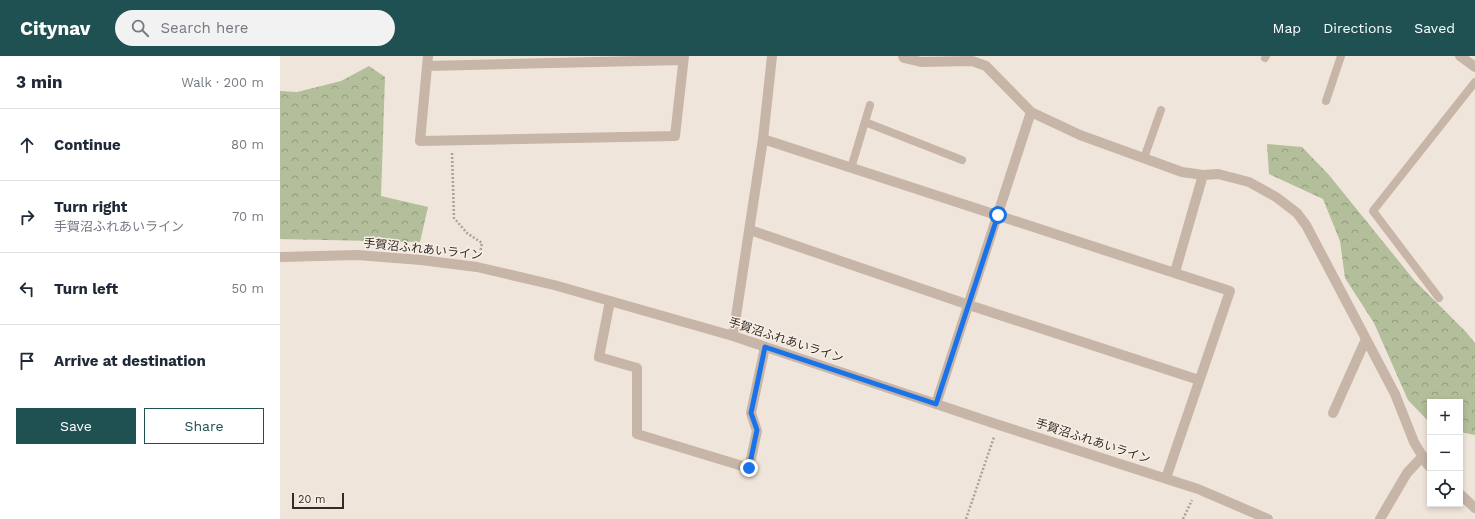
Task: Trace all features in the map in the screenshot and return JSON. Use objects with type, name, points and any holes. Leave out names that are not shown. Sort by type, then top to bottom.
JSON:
[{"type":"street","points":[[733,336],[763,139],[772,56]]},
{"type":"street","points":[[903,56],[904,58],[921,62],[972,61],[986,66],[1031,112],[1080,135],[1182,172],[1203,175],[1218,174],[1249,182],[1276,197],[1297,214],[1306,225],[1395,394],[1414,442],[1427,463]]},
{"type":"street","points":[[1462,56],[1475,66]]},
{"type":"street","points":[[684,58],[675,136],[420,141],[428,61],[684,58]]},
{"type":"street","points":[[936,404],[1031,112]]},
{"type":"street","points":[[763,139],[1230,291],[1166,478]]},
{"type":"street","points":[[1174,272],[1203,175]]},
{"type":"street","points":[[750,230],[969,306],[1199,380]]},
{"type":"street","name":"手賀沼ふれあいライン","points":[[280,258],[357,255],[421,260],[477,267],[554,285],[733,336],[998,425],[1166,478],[1198,489],[1268,519]]},
{"type":"street","points":[[610,300],[599,357],[637,368],[637,434],[749,468],[757,430],[751,413],[765,347]]},
{"type":"street","points":[[1333,413],[1366,339]]},
{"type":"street","points":[[1380,519],[1407,473],[1422,456]]},
{"type":"street","points":[[1463,497],[1475,508]]},
{"type":"lane","points":[[1326,101],[1341,56]]},
{"type":"lane","points":[[1439,298],[1373,211],[1475,82]]},
{"type":"lane","points":[[851,168],[870,105]]},
{"type":"lane","points":[[1144,158],[1161,110]]},
{"type":"lane","points":[[865,122],[962,160]]},
{"type":"path","points":[[451,141],[454,218],[466,233],[482,243],[480,253]]},
{"type":"path","points":[[966,519],[998,425]]},
{"type":"path","points":[[1183,519],[1198,489]]},
{"type":"green space","points":[[369,66],[385,77],[381,196],[428,207],[420,242],[280,239],[280,91],[297,92],[341,81]]},
{"type":"green space","points":[[1267,144],[1302,147],[1329,175],[1414,280],[1475,343],[1475,435],[1463,433],[1463,399],[1427,399],[1427,420],[1408,400],[1374,323],[1345,278],[1340,241],[1323,199],[1269,174]]},
{"type":"route","points":[[749,468],[757,430],[751,413],[765,347],[936,404],[998,215]]}]
